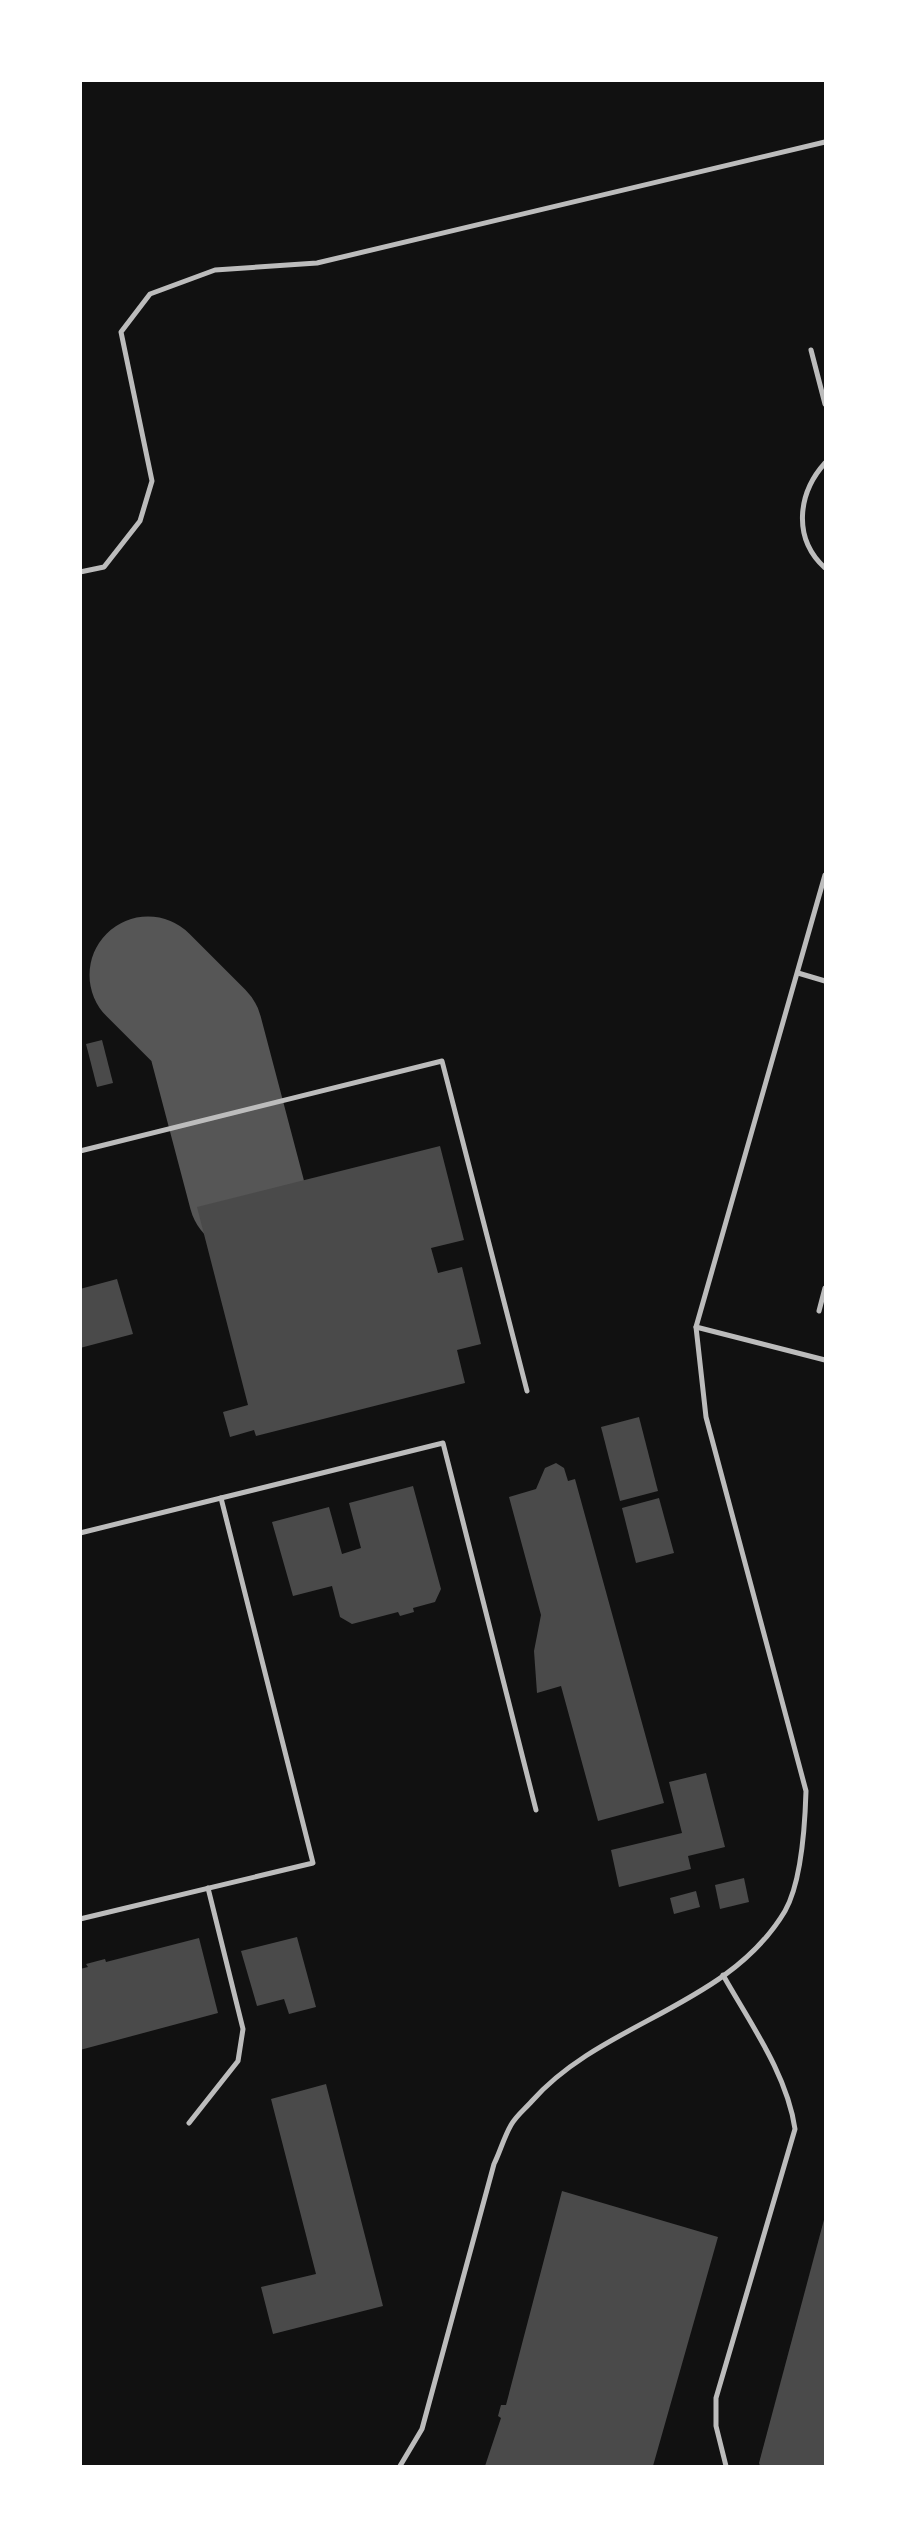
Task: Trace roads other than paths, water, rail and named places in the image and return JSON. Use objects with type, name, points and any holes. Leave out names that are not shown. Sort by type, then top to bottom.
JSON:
[{"type":"lane","points":[[80,572],[104,567],[140,521],[152,481],[121,332],[150,294],[215,270],[317,263],[825,142]]},
{"type":"lane","points":[[811,350],[825,404]]},
{"type":"lane","points":[[825,463],[811,481],[803,502],[802,525],[809,547],[825,568]]},
{"type":"lane","points":[[400,2466],[422,2429],[494,2164],[512,2124],[541,2091],[577,2060],[699,1993],[752,1951],[786,1909],[804,1845],[806,1791],[706,1417],[696,1327],[825,875]]},
{"type":"lane","points":[[798,973],[825,981]]},
{"type":"lane","points":[[80,1151],[442,1061],[527,1391]]},
{"type":"lane","points":[[819,1311],[825,1288]]},
{"type":"lane","points":[[696,1327],[825,1360]]},
{"type":"lane","points":[[80,1533],[443,1443],[536,1810]]},
{"type":"lane","points":[[80,1919],[313,1863],[221,1499]]},
{"type":"lane","points":[[189,2123],[238,2061],[243,2029],[208,1888]]},
{"type":"lane","points":[[723,1975],[783,2083],[792,2107],[795,2129],[716,2398],[716,2426],[726,2466]]}]
